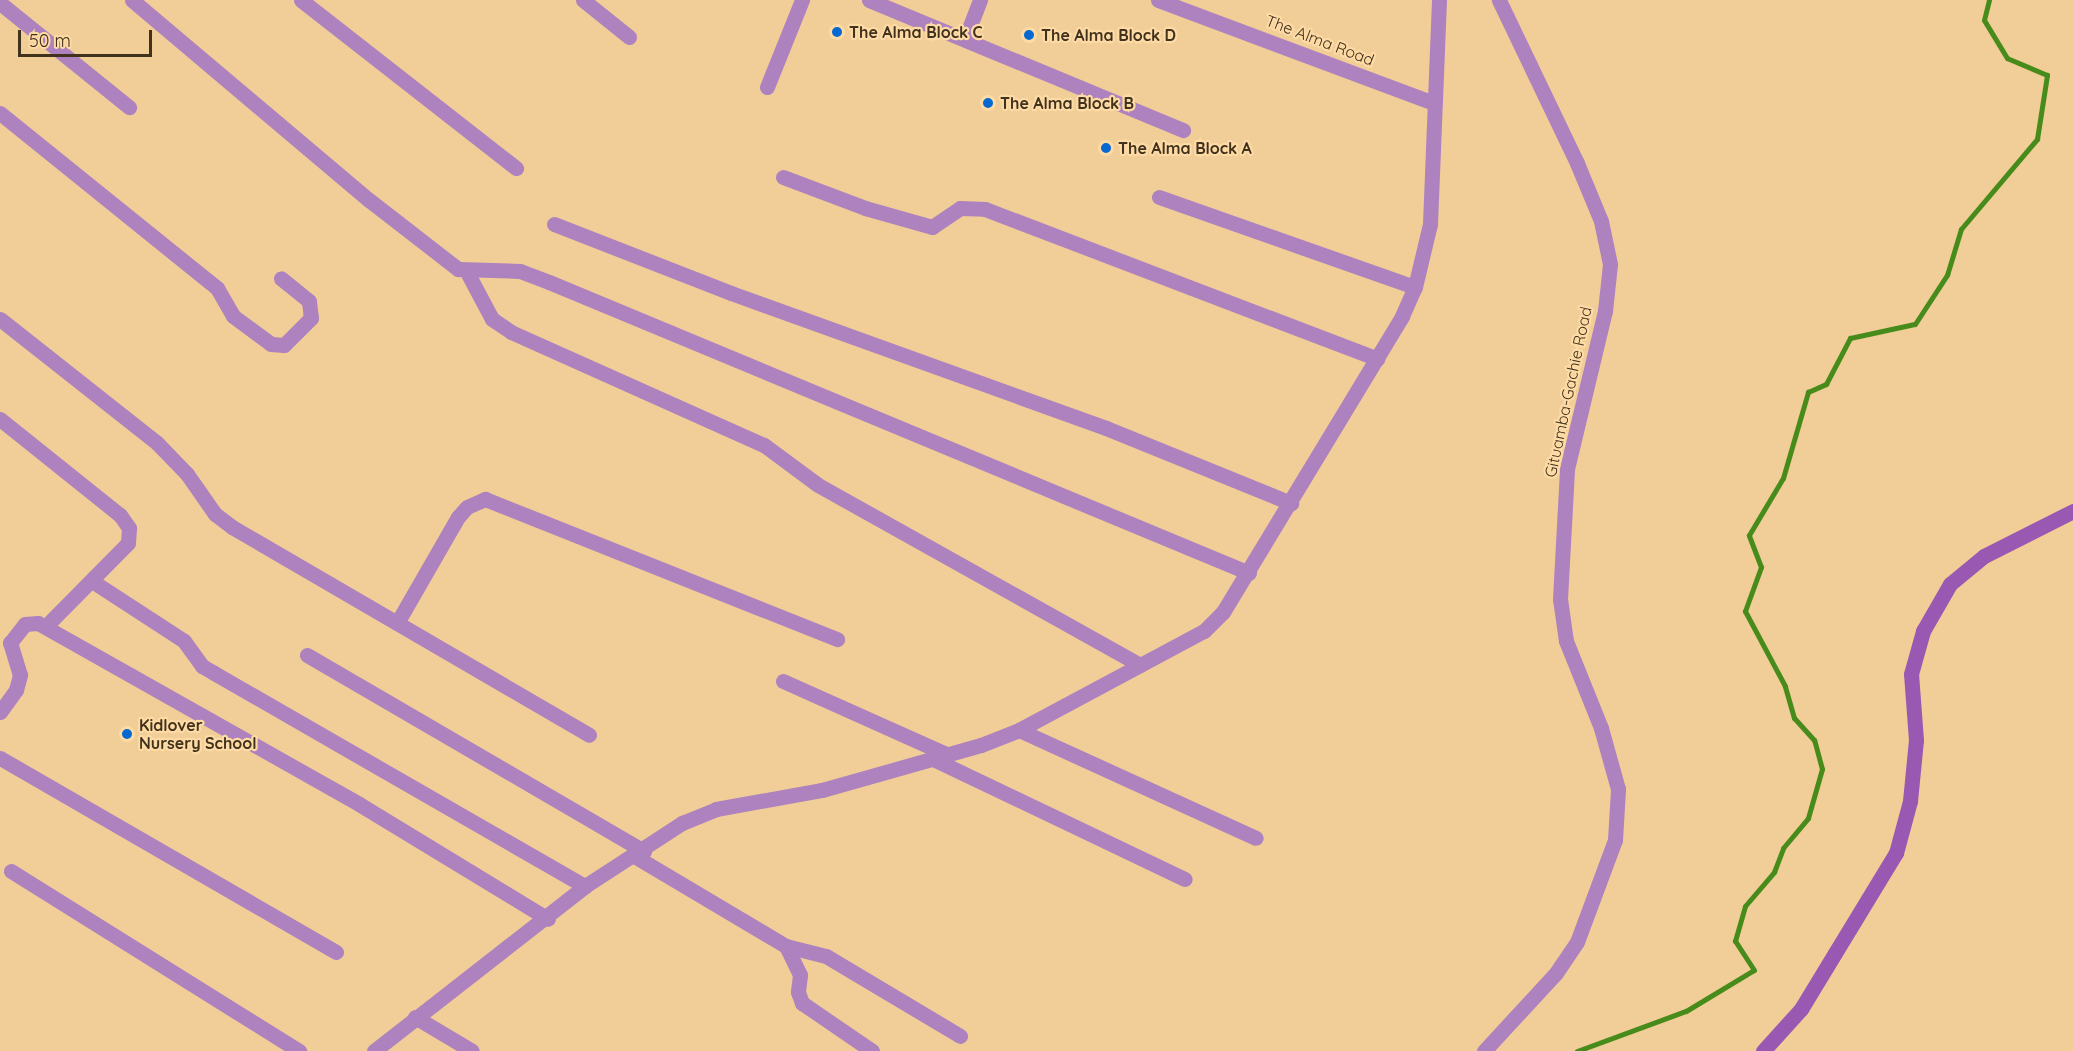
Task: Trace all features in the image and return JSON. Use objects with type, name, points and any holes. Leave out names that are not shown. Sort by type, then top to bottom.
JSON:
[{"type":"main road","points":[[1763,1051],[1801,1009],[1896,854],[1910,801],[1914,760],[1911,674],[1928,621],[1950,584],[1984,556],[2073,511]]},
{"type":"street","points":[[132,0],[443,260],[467,272],[520,271],[1249,573]]},
{"type":"street","points":[[301,0],[516,168]]},
{"type":"street","points":[[583,0],[629,37]]},
{"type":"street","points":[[767,87],[802,0]]},
{"type":"street","points":[[869,0],[1183,130]]},
{"type":"street","points":[[965,39],[980,0]]},
{"type":"street","name":"The Alma Road","points":[[1158,0],[1434,103]]},
{"type":"street","points":[[378,1050],[416,1017],[548,919],[585,886],[640,854],[682,823],[716,809],[822,790],[1019,730],[1204,631],[1223,612],[1249,573],[1377,359],[1415,287],[1430,224],[1439,0]]},
{"type":"street","name":"Gituamba-Gachie Road","points":[[1484,1051],[1556,973],[1577,942],[1615,840],[1618,789],[1601,728],[1566,641],[1560,599],[1567,469],[1605,311],[1610,264],[1601,221],[1577,163],[1499,0]]},
{"type":"street","points":[[0,3],[129,107]]},
{"type":"street","points":[[0,113],[217,288],[234,316],[271,344],[284,345],[311,318],[309,301],[281,278]]},
{"type":"street","points":[[783,177],[865,208],[932,227],[960,208],[985,210],[1377,359]]},
{"type":"street","points":[[1159,197],[1415,287]]},
{"type":"street","points":[[554,224],[753,301],[1107,428],[1291,503]]},
{"type":"street","points":[[467,272],[492,319],[511,332],[764,445],[818,485],[1140,665]]},
{"type":"street","points":[[0,319],[157,443],[187,474],[215,514],[261,546],[589,735]]},
{"type":"street","points":[[0,419],[120,515],[129,528],[128,543],[46,626]]},
{"type":"street","points":[[397,623],[458,517],[467,507],[485,499],[837,639]]},
{"type":"street","points":[[92,581],[184,640],[202,666],[585,886]]},
{"type":"street","points":[[0,712],[16,690],[20,675],[11,653],[10,643],[15,633],[26,624],[46,626],[359,804],[548,919]]},
{"type":"street","points":[[307,655],[640,854],[786,946],[826,956],[960,1036]]},
{"type":"street","points":[[783,681],[1185,879]]},
{"type":"street","points":[[1019,730],[1256,838]]},
{"type":"street","points":[[0,758],[336,952]]},
{"type":"street","points":[[11,871],[299,1051]]},
{"type":"street","points":[[786,946],[800,975],[798,992],[802,1003],[872,1051]]},
{"type":"street","points":[[416,1017],[472,1051]]},
{"type":"waterway","points":[[1577,1051],[1686,1011],[1754,970],[1735,941],[1745,906],[1774,872],[1783,848],[1808,818],[1822,769],[1814,740],[1794,718],[1785,686],[1745,611],[1761,567],[1749,535],[1783,478],[1808,392],[1826,384],[1850,338],[1915,324],[1947,275],[1961,229],[2037,139],[2047,75],[2007,58],[1984,20],[1989,0]]},
{"type":"place","name":"The Alma Block C","points":[[837,32]]},
{"type":"place","name":"The Alma Block D","points":[[1029,35]]},
{"type":"place","name":"The Alma Block B","points":[[988,103]]},
{"type":"place","name":"The Alma Block A","points":[[1106,148]]},
{"type":"place","name":"Kidlover Nursery School","points":[[127,734]]}]
